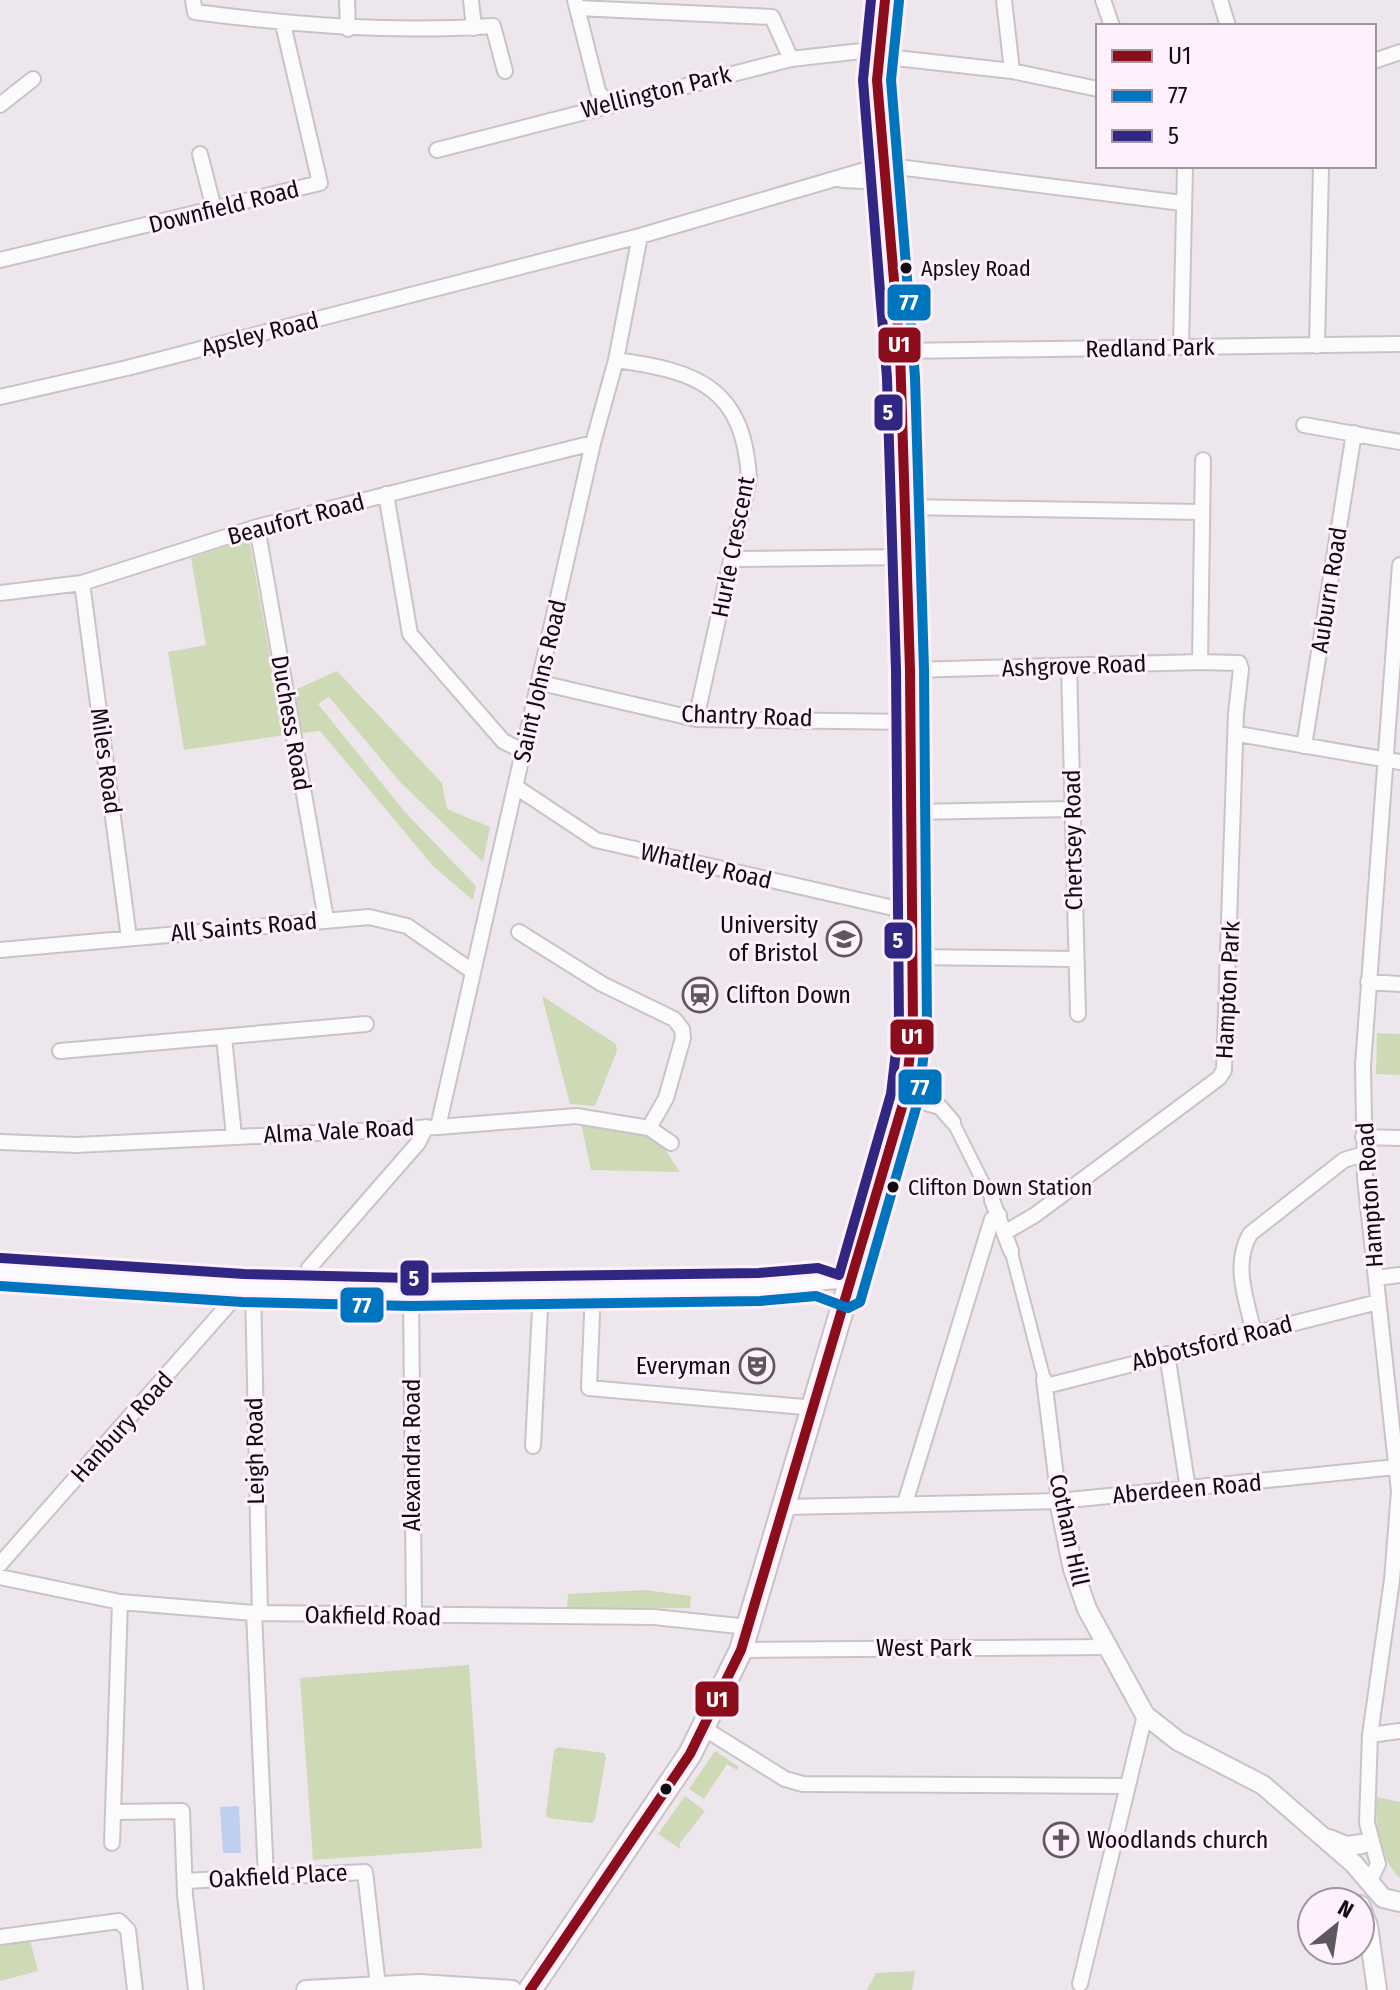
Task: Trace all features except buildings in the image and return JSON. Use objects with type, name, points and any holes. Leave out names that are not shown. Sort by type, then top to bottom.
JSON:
[{"type":"main road","points":[[530,1990],[705,1729],[741,1650],[786,1507],[905,1097],[913,1027],[910,670],[900,351],[883,174],[878,52],[885,0]]},
{"type":"street","points":[[193,0],[195,12],[283,24],[348,29],[493,26],[505,71]]},
{"type":"street","points":[[347,0],[348,29]]},
{"type":"street","points":[[471,0],[474,28]]},
{"type":"street","points":[[1103,0],[1111,24]]},
{"type":"street","points":[[1220,0],[1227,24]]},
{"type":"street","points":[[1008,1],[1012,71]]},
{"type":"street","points":[[607,104],[598,91],[576,4],[772,17],[791,59]]},
{"type":"street","name":"Downfield Road","points":[[0,260],[320,183],[283,24]]},
{"type":"street","name":"Wellington Park","points":[[437,150],[791,59],[878,52],[1012,71],[1096,89]]},
{"type":"street","points":[[1376,60],[1400,52]]},
{"type":"street","points":[[0,105],[33,79]]},
{"type":"street","points":[[200,154],[214,209]]},
{"type":"street","points":[[1181,347],[1185,168]]},
{"type":"street","points":[[1317,346],[1321,168]]},
{"type":"street","name":"Apsley Road","points":[[0,397],[142,364],[640,236],[843,179],[883,174],[1182,203]]},
{"type":"street","name":"Saint Johns Road","points":[[302,1287],[309,1268],[432,1127],[541,683],[593,443],[616,360],[640,236]]},
{"type":"street","name":"Redland Park","points":[[900,351],[1400,344]]},
{"type":"street","name":"Hurle Crescent","points":[[616,360],[666,367],[695,378],[715,391],[734,414],[748,452],[749,479],[696,719]]},
{"type":"street","points":[[1304,425],[1400,442]]},
{"type":"street","name":"Auburn Road","points":[[1304,746],[1354,433]]},
{"type":"street","name":"Beaufort Road","points":[[0,593],[82,583],[257,527],[593,443]]},
{"type":"street","points":[[1200,662],[1203,460]]},
{"type":"street","points":[[386,494],[410,634],[503,741],[524,752]]},
{"type":"street","points":[[906,507],[1200,512]]},
{"type":"street","name":"Duchess Road","points":[[257,527],[326,919]]},
{"type":"street","points":[[732,559],[907,557]]},
{"type":"street","name":"Hampton Road","points":[[1370,1881],[1360,1859],[1367,1823],[1370,1735],[1398,1516],[1393,1382],[1378,1302],[1363,1154],[1363,1065],[1383,762],[1395,662],[1400,565]]},
{"type":"street","name":"Miles Road","points":[[82,583],[129,938]]},
{"type":"street","name":"Ashgrove Road","points":[[910,670],[1239,663]]},
{"type":"street","name":"Hampton Park","points":[[1006,1232],[1035,1215],[1219,1078],[1227,1060],[1239,663]]},
{"type":"street","name":"Chertsey Road","points":[[1069,666],[1078,1014]]},
{"type":"street","name":"Chantry Road","points":[[541,683],[696,719],[910,722]]},
{"type":"street","points":[[1238,734],[1383,762],[1400,762]]},
{"type":"street","name":"Whatley Road","points":[[516,787],[596,840],[911,912]]},
{"type":"street","points":[[912,812],[1072,809]]},
{"type":"street","name":"All Saints Road","points":[[0,950],[326,919],[388,919],[439,945],[472,971]]},
{"type":"street","points":[[519,932],[602,984],[674,1019],[682,1029],[683,1038],[666,1098],[649,1128]]},
{"type":"street","points":[[911,957],[1076,959]]},
{"type":"street","points":[[1368,982],[1400,984]]},
{"type":"street","points":[[60,1051],[366,1024]]},
{"type":"street","points":[[224,1037],[234,1136]]},
{"type":"street","name":"Cotham Hill","points":[[905,1097],[940,1107],[953,1122],[1006,1232],[1045,1382],[1059,1501],[1073,1569],[1107,1647],[1145,1715],[1178,1741],[1263,1785],[1317,1831],[1370,1881],[1383,1898],[1400,1902]]},
{"type":"street","name":"Alma Vale Road","points":[[0,1142],[76,1145],[432,1127],[576,1116],[649,1128],[671,1143]]},
{"type":"street","points":[[1363,1137],[1400,1138]]},
{"type":"street","points":[[1254,1334],[1240,1270],[1243,1247],[1250,1234],[1344,1160],[1363,1154]]},
{"type":"street","points":[[905,1503],[992,1219],[999,1215]]},
{"type":"street","points":[[0,1272],[248,1288],[411,1292],[593,1290],[818,1282],[850,1287]]},
{"type":"street","points":[[1376,1278],[1400,1275]]},
{"type":"street","name":"Hanbury Road","points":[[0,1564],[248,1288]]},
{"type":"street","name":"Leigh Road","points":[[248,1288],[257,1614],[259,1878]]},
{"type":"street","points":[[533,1446],[541,1290]]},
{"type":"street","points":[[593,1290],[589,1388],[815,1408]]},
{"type":"street","name":"Alexandra Road","points":[[411,1292],[414,1617]]},
{"type":"street","name":"Abbotsford Road","points":[[1045,1382],[1378,1302]]},
{"type":"street","points":[[1167,1354],[1188,1489]]},
{"type":"street","name":"Aberdeen Road","points":[[786,1507],[1059,1501],[1396,1467]]},
{"type":"street","name":"Oakfield Road","points":[[0,1577],[120,1602],[257,1614],[654,1617],[748,1627]]},
{"type":"street","points":[[112,1843],[120,1602]]},
{"type":"street","name":"West Park","points":[[741,1650],[1107,1647]]},
{"type":"street","points":[[1080,1984],[1145,1715]]},
{"type":"street","points":[[705,1729],[785,1779],[803,1784],[1126,1786]]},
{"type":"street","points":[[1370,1735],[1400,1731]]},
{"type":"street","points":[[113,1812],[182,1811],[187,1881]]},
{"type":"street","name":"Hampton Road","points":[[1367,1823],[1378,1864],[1370,1881]]},
{"type":"street","points":[[1317,1831],[1346,1846],[1362,1844]]},
{"type":"street","name":"Oakfield Place","points":[[196,1990],[187,1881],[365,1872],[381,1987]]},
{"type":"street","points":[[1370,1881],[1389,1883],[1400,1890]]},
{"type":"street","points":[[1365,1886],[1370,1881]]},
{"type":"street","points":[[1370,1881],[1371,1886]]},
{"type":"street","points":[[0,1937],[119,1921],[128,1930],[135,1990]]},
{"type":"street","points":[[1374,1966],[1377,1990]]},
{"type":"street","points":[[306,1990],[467,1985],[512,1990]]},
{"type":"green space","points":[[249,539],[284,735],[184,750],[168,652],[206,645],[191,558]]},
{"type":"green space","points":[[337,671],[442,783],[447,809],[490,827],[483,862],[400,782],[329,697],[318,704],[405,812],[476,886],[473,900],[434,867],[320,731],[302,733],[295,690]]},
{"type":"green space","points":[[542,996],[616,1044],[617,1051],[595,1106],[570,1104]]},
{"type":"green space","points":[[1377,1033],[1400,1034],[1400,1075],[1376,1074]]},
{"type":"green space","points":[[581,1124],[642,1133],[661,1143],[680,1172],[591,1170]]},
{"type":"green space","points":[[644,1590],[691,1596],[690,1608],[567,1609],[568,1594]]},
{"type":"green space","points":[[469,1665],[482,1848],[313,1860],[300,1678]]},
{"type":"green space","points":[[558,1747],[604,1753],[606,1757],[592,1823],[548,1818],[546,1814],[554,1750]]},
{"type":"green space","points":[[715,1751],[739,1767],[737,1770],[727,1764],[704,1799],[689,1789]]},
{"type":"green space","points":[[685,1796],[705,1811],[680,1843],[680,1849],[658,1834]]},
{"type":"green space","points":[[1377,1797],[1400,1802],[1400,1878],[1383,1851]]},
{"type":"green space","points":[[30,1940],[38,1971],[0,1981],[0,1946]]},
{"type":"green space","points":[[915,1971],[912,1990],[867,1990],[876,1973]]},
{"type":"water","points":[[239,1806],[241,1853],[223,1853],[220,1807]]},
{"type":"transit line","name":"5","points":[[1,1258],[244,1274],[411,1278],[759,1273],[818,1268],[839,1275],[891,1094],[899,1026],[896,670],[887,378],[863,80],[871,0]]},
{"type":"transit line","name":"U1","points":[[530,1990],[690,1754],[741,1650],[905,1097],[913,1027],[910,670],[900,351],[877,80],[885,0]]},
{"type":"transit line","name":"77","points":[[0,1286],[242,1302],[411,1306],[760,1301],[816,1296],[848,1308],[860,1302],[918,1101],[927,1027],[924,670],[915,377],[891,80],[899,1]]},
{"type":"place","name":"Apsley Road","points":[[906,268]]},
{"type":"place","name":"University of Bristol","points":[[844,939]]},
{"type":"place","name":"Clifton Down","points":[[700,995]]},
{"type":"place","name":"Clifton Down Station","points":[[893,1187]]},
{"type":"place","name":"Everyman","points":[[757,1366]]},
{"type":"place","name":"Woodlands church","points":[[1061,1840]]}]
